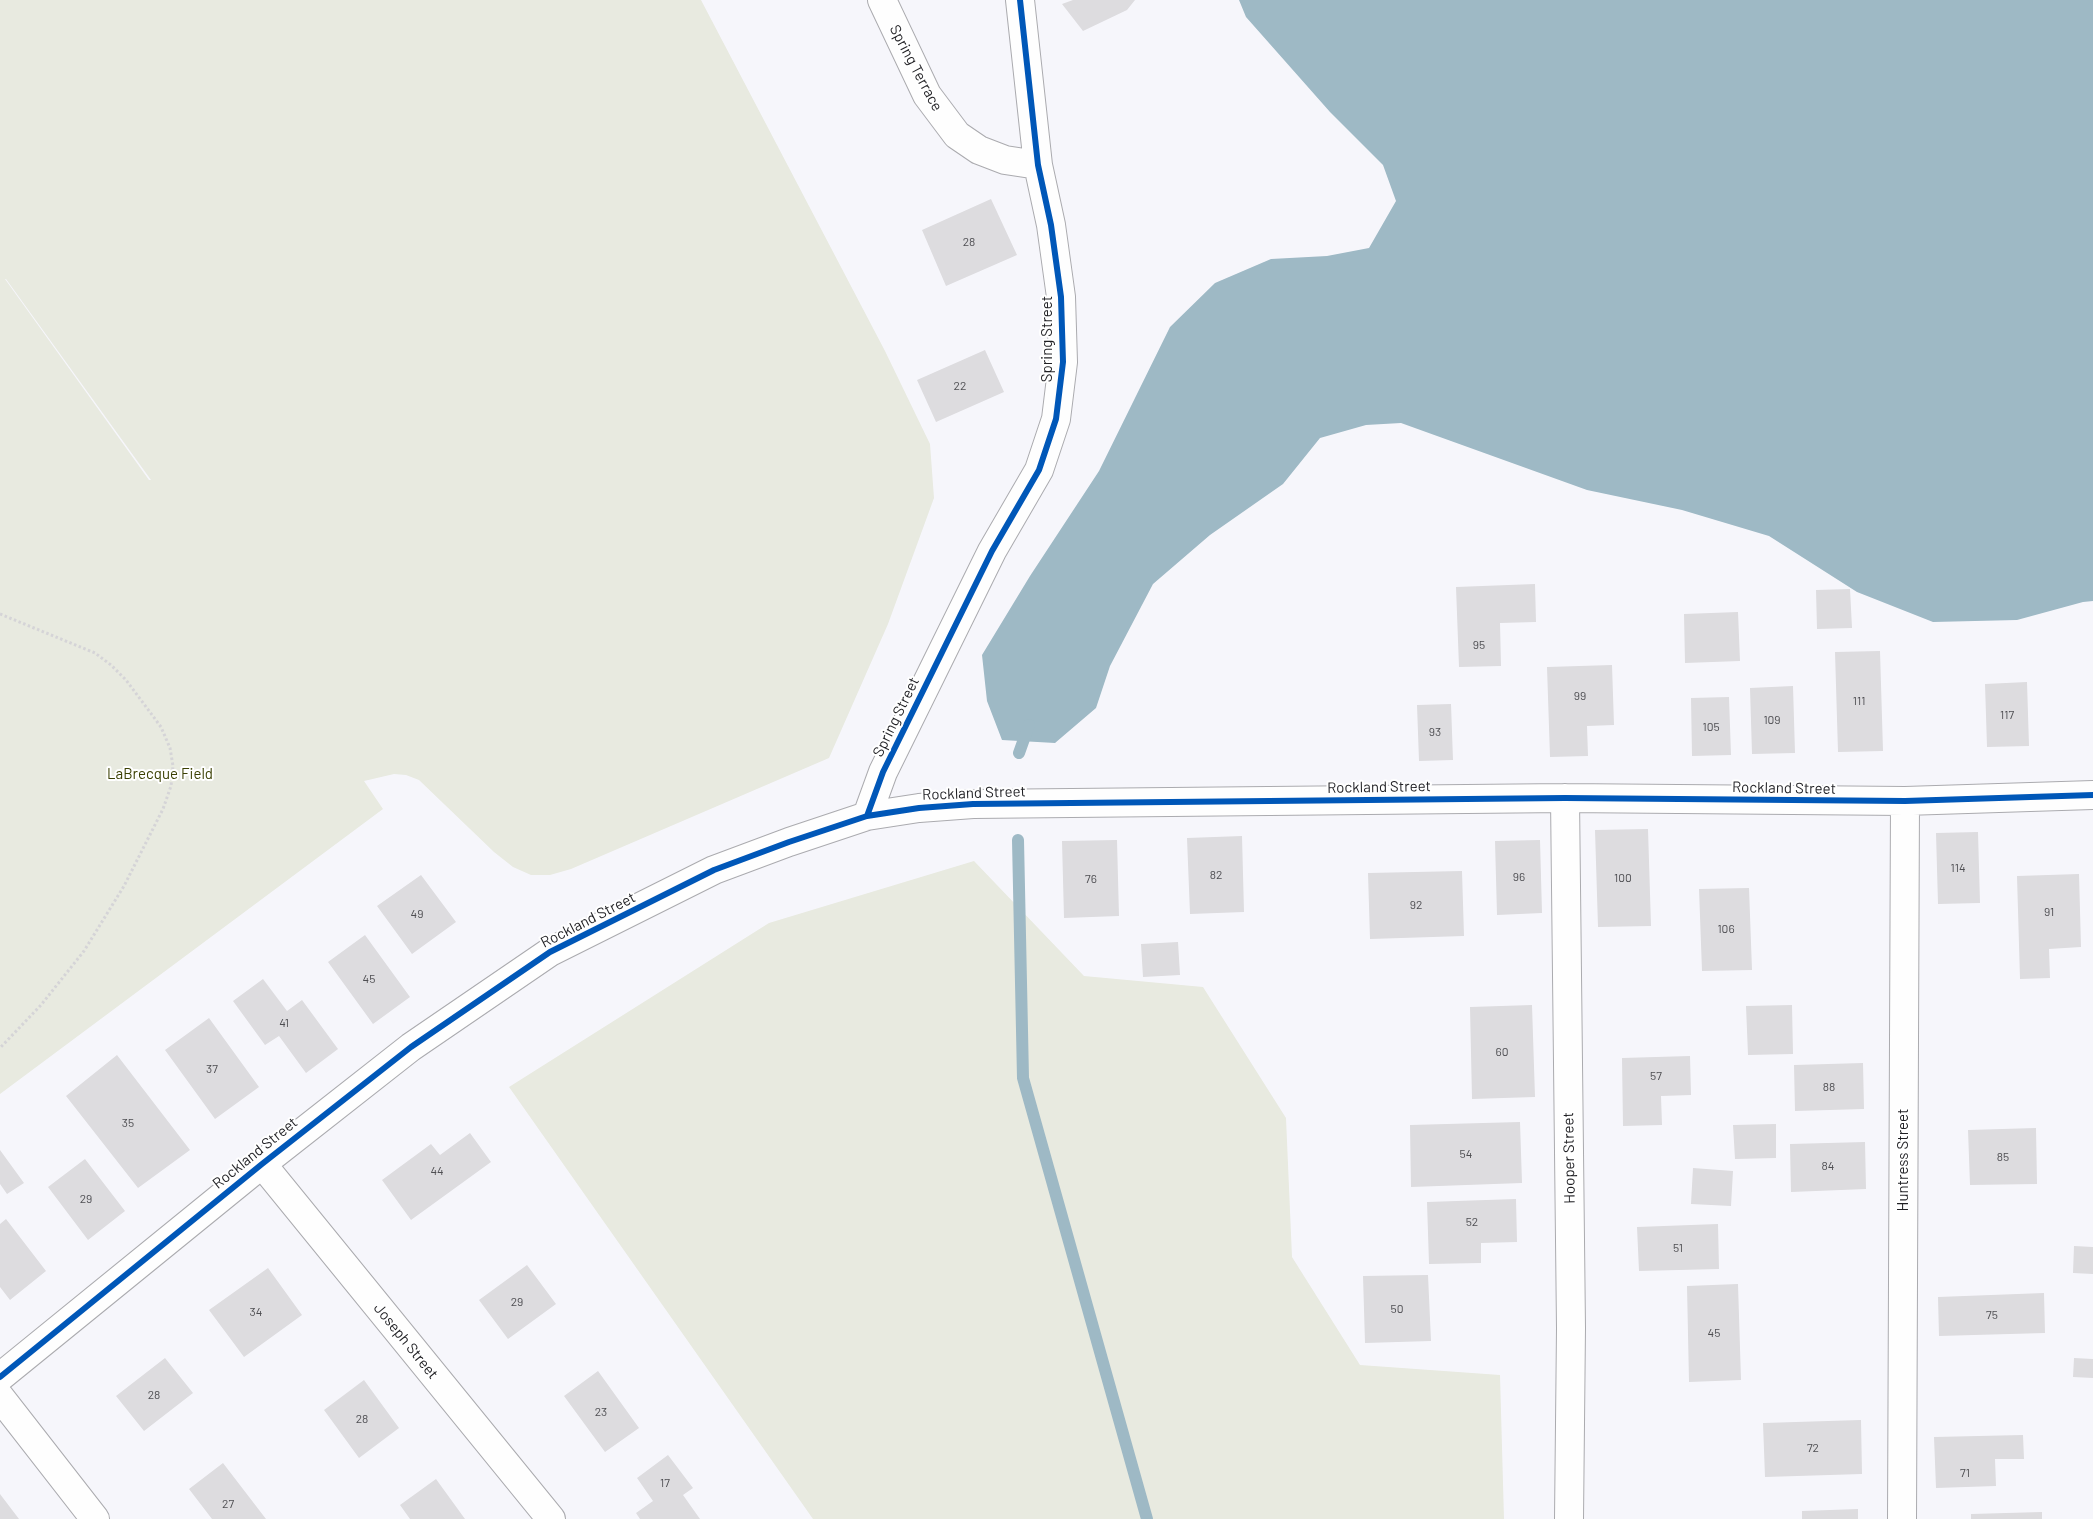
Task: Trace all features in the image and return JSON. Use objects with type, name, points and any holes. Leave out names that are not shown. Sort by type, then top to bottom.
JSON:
[{"type":"street","name":"Spring Terrace","points":[[882,0],[927,95],[957,135],[979,150],[1005,160],[1038,165]]},
{"type":"street","name":"Spring Street","points":[[867,816],[883,772],[992,550],[1039,470],[1056,419],[1063,362],[1061,297],[1051,225],[1038,165],[1020,0]]},
{"type":"street","name":"Rockland Street","points":[[0,1377],[262,1164],[411,1047],[550,952],[714,870],[867,816],[919,808],[973,804],[1565,798],[1905,802],[2093,795]]},
{"type":"street","name":"Hooper Street","points":[[1565,798],[1571,1328],[1569,1519]]},
{"type":"street","name":"Huntress Street","points":[[1902,1519],[1905,802]]},
{"type":"street","name":"Joseph Street","points":[[262,1164],[551,1519]]},
{"type":"street","points":[[0,1397],[95,1519]]},
{"type":"path","points":[[0,614],[95,653],[110,665],[126,680],[161,727],[170,748],[173,766],[171,786],[163,809],[124,886],[84,951],[41,1004],[0,1048]]},
{"type":"green space","name":"LaBrecque Field","points":[[0,0],[701,0],[885,351],[930,444],[934,498],[888,624],[829,758],[571,869],[550,875],[531,875],[513,867],[494,852],[419,780],[406,775],[394,774],[364,781],[383,809],[0,1094]],"holes":[[[6,279],[151,480],[149,480]]]},
{"type":"green space","points":[[974,861],[1084,976],[1203,987],[1286,1118],[1292,1257],[1360,1365],[1500,1375],[1504,1519],[813,1519],[509,1087],[769,923]]},
{"type":"water","points":[[1239,0],[2093,0],[2093,601],[2017,620],[1933,622],[1857,592],[1769,536],[1682,510],[1587,490],[1401,423],[1366,425],[1320,438],[1283,484],[1210,535],[1153,584],[1110,666],[1096,708],[1055,743],[1002,740],[987,701],[982,655],[1030,576],[1099,471],[1170,327],[1215,283],[1271,259],[1327,256],[1369,248],[1396,201],[1383,165],[1330,112],[1246,17]]},
{"type":"building","points":[[1073,0],[1135,0],[1127,10],[1083,31],[1062,4]]},
{"type":"building","points":[[991,199],[1017,255],[946,286],[922,230]]},
{"type":"building","points":[[985,350],[1004,392],[936,422],[917,380]]},
{"type":"building","points":[[1535,584],[1536,622],[1500,623],[1501,666],[1459,667],[1456,587]]},
{"type":"building","points":[[1850,589],[1852,628],[1817,629],[1816,590]]},
{"type":"building","points":[[1738,612],[1740,661],[1685,663],[1684,614]]},
{"type":"building","points":[[1880,651],[1883,751],[1838,752],[1835,652]]},
{"type":"building","points":[[1612,665],[1614,725],[1587,726],[1588,756],[1550,757],[1547,667]]},
{"type":"building","points":[[2027,682],[2029,746],[1987,747],[1985,684]]},
{"type":"building","points":[[1793,686],[1795,753],[1752,754],[1750,688]]},
{"type":"building","points":[[1729,697],[1731,755],[1692,756],[1691,698]]},
{"type":"building","points":[[1451,704],[1453,760],[1419,761],[1417,705]]},
{"type":"building","points":[[1648,829],[1651,926],[1598,927],[1595,830]]},
{"type":"building","points":[[1978,832],[1980,903],[1938,904],[1936,833]]},
{"type":"building","points":[[1242,836],[1244,912],[1190,914],[1187,838]]},
{"type":"building","points":[[1117,840],[1119,916],[1064,918],[1062,841]]},
{"type":"building","points":[[1540,840],[1542,913],[1497,915],[1495,841]]},
{"type":"building","points":[[1462,871],[1464,936],[1370,939],[1368,873]]},
{"type":"building","points":[[2079,874],[2081,947],[2049,949],[2050,978],[2020,979],[2017,876]]},
{"type":"building","points":[[421,875],[456,922],[412,954],[377,906]]},
{"type":"building","points":[[1749,888],[1752,970],[1702,971],[1699,889]]},
{"type":"building","points":[[365,935],[410,997],[373,1024],[328,962]]},
{"type":"building","points":[[1178,942],[1180,975],[1143,977],[1141,944]]},
{"type":"building","points":[[263,979],[287,1011],[302,1000],[338,1049],[306,1073],[279,1036],[265,1045],[233,1001]]},
{"type":"building","points":[[1532,1005],[1535,1097],[1472,1099],[1470,1007]]},
{"type":"building","points":[[1792,1005],[1793,1054],[1748,1055],[1746,1006]]},
{"type":"building","points":[[209,1018],[259,1087],[215,1119],[165,1050]]},
{"type":"building","points":[[117,1055],[190,1150],[138,1188],[66,1096]]},
{"type":"building","points":[[1690,1056],[1691,1095],[1661,1096],[1662,1125],[1623,1126],[1622,1058]]},
{"type":"building","points":[[1863,1063],[1864,1109],[1795,1111],[1794,1065]]},
{"type":"building","points":[[1520,1122],[1522,1183],[1411,1187],[1410,1125]]},
{"type":"building","points":[[1776,1124],[1776,1158],[1735,1159],[1733,1125]]},
{"type":"building","points":[[2036,1128],[2037,1184],[1970,1185],[1968,1130]]},
{"type":"building","points":[[470,1133],[491,1162],[411,1220],[382,1180],[431,1144],[440,1155]]},
{"type":"building","points":[[1865,1142],[1866,1189],[1791,1192],[1790,1144]]},
{"type":"building","points":[[0,1150],[24,1183],[7,1194],[0,1184]]},
{"type":"building","points":[[85,1159],[125,1211],[88,1240],[48,1187]]},
{"type":"building","points":[[1693,1168],[1733,1171],[1731,1206],[1691,1204]]},
{"type":"building","points":[[1516,1199],[1517,1242],[1481,1243],[1481,1263],[1429,1264],[1427,1202]]},
{"type":"building","points":[[6,1219],[46,1271],[10,1300],[0,1287],[0,1224]]},
{"type":"building","points":[[1718,1224],[1719,1269],[1639,1271],[1637,1227]]},
{"type":"building","points":[[2074,1246],[2093,1247],[2093,1274],[2073,1273]]},
{"type":"building","points":[[527,1265],[556,1304],[508,1339],[479,1300]]},
{"type":"building","points":[[268,1268],[302,1315],[244,1357],[209,1310]]},
{"type":"building","points":[[1428,1275],[1431,1341],[1365,1343],[1363,1276]]},
{"type":"building","points":[[1738,1284],[1741,1380],[1689,1382],[1687,1286]]},
{"type":"building","points":[[2044,1293],[2045,1333],[1939,1336],[1938,1297]]},
{"type":"building","points":[[165,1358],[193,1393],[144,1431],[116,1396]]},
{"type":"building","points":[[2074,1358],[2093,1359],[2093,1378],[2073,1377]]},
{"type":"building","points":[[598,1371],[639,1428],[605,1452],[564,1396]]},
{"type":"building","points":[[364,1380],[399,1428],[359,1458],[324,1410]]},
{"type":"building","points":[[1861,1420],[1862,1474],[1765,1477],[1763,1423]]},
{"type":"building","points":[[2023,1435],[2024,1459],[1995,1459],[1996,1486],[1936,1488],[1934,1437]]},
{"type":"building","points":[[668,1455],[693,1488],[683,1495],[700,1519],[640,1519],[636,1513],[653,1501],[637,1478]]},
{"type":"building","points":[[223,1463],[266,1519],[212,1519],[189,1489]]},
{"type":"building","points":[[436,1479],[465,1519],[410,1519],[400,1505]]},
{"type":"building","points":[[0,1494],[19,1519],[0,1519]]},
{"type":"building","points":[[1858,1509],[1858,1519],[1802,1519],[1802,1511]]},
{"type":"building","points":[[2042,1512],[2042,1519],[1971,1519],[1971,1514]]},
{"type":"waterway","points":[[1019,753],[1029,725]]},
{"type":"waterway","points":[[1018,840],[1023,1078],[1147,1519]]},
{"type":"cycle path","points":[[867,816],[883,772],[992,551],[1039,470],[1056,419],[1063,362],[1061,297],[1051,225],[1038,165],[1020,0]]},
{"type":"cycle path","points":[[0,1377],[262,1164],[411,1047],[550,952],[714,870],[867,816],[919,808],[973,804],[1565,798],[1905,801],[2093,795]]}]
